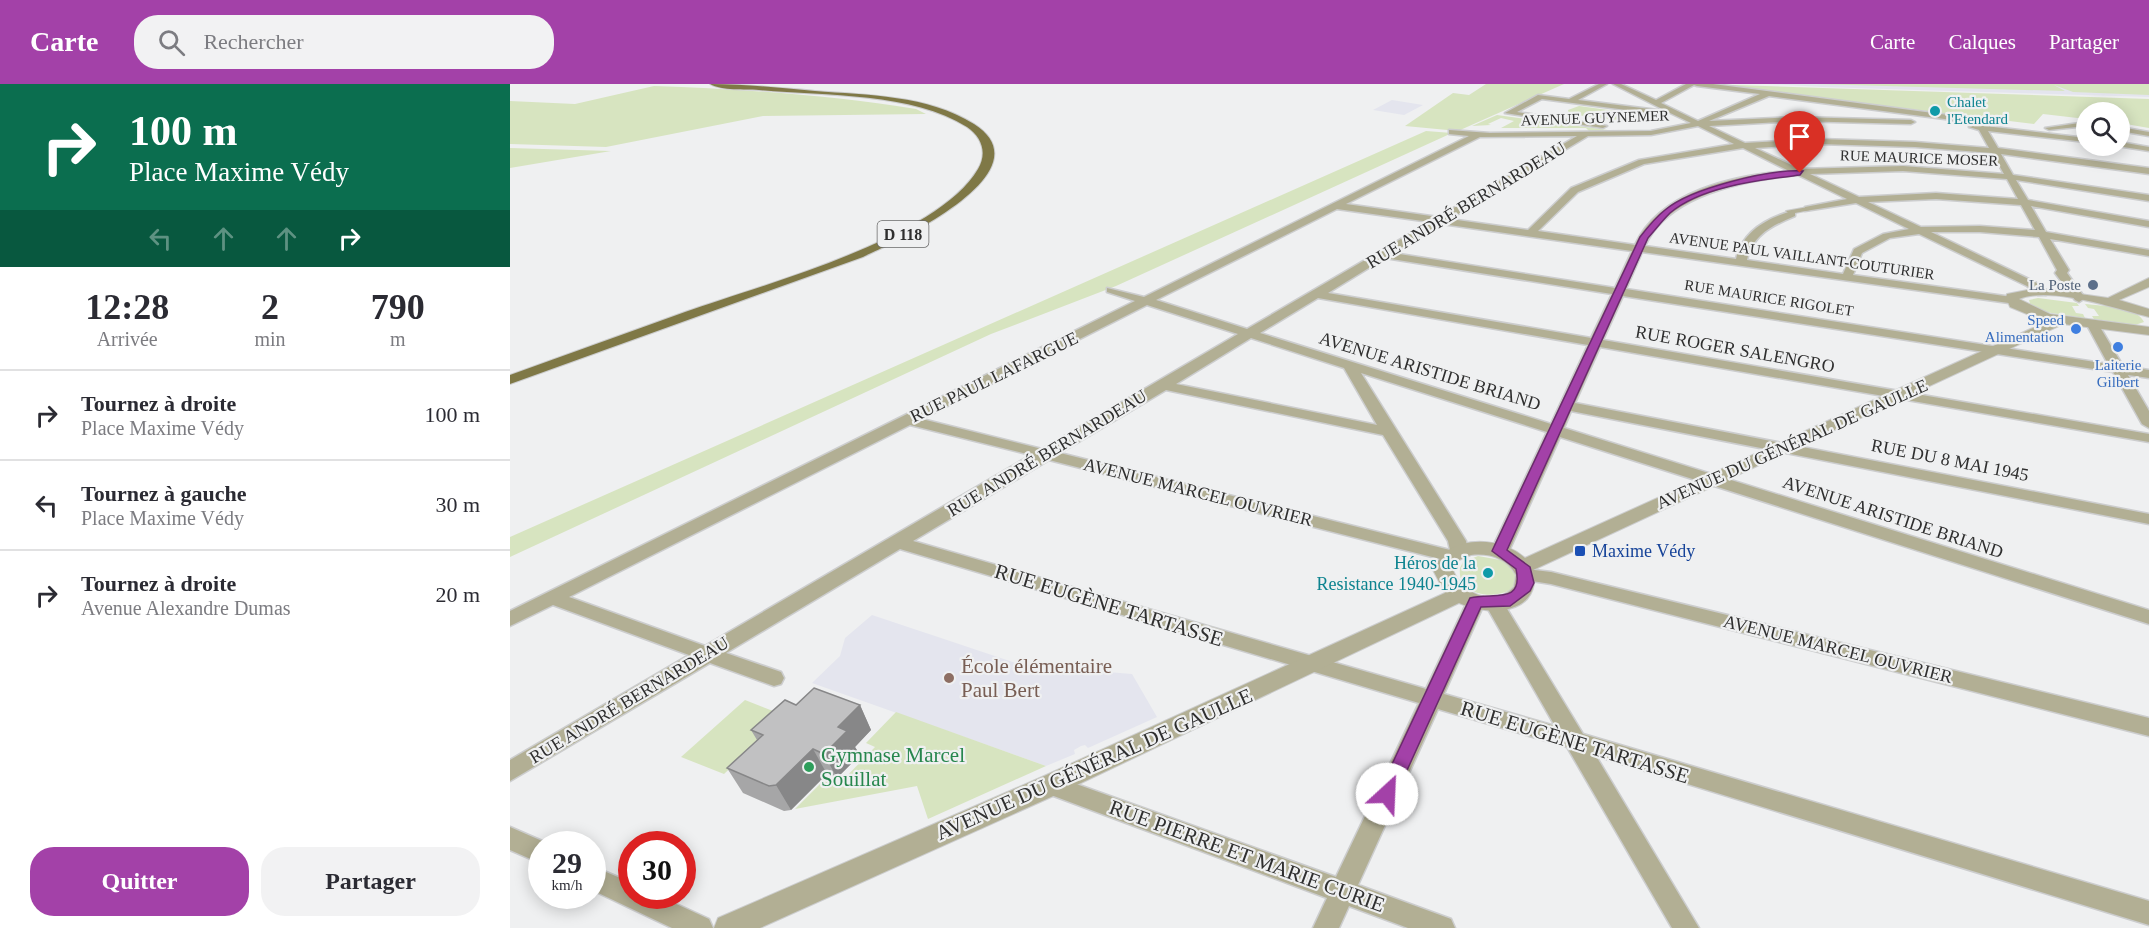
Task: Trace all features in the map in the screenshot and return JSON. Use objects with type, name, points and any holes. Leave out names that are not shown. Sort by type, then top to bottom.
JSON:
[{"type":"main road","name":"D 118","points":[[510,380],[822,268],[886,242],[929,220],[958,199],[978,181],[988,162],[988,146],[973,128],[953,116],[926,107],[870,98],[714,84]]},
{"type":"street","points":[[1570,101],[1604,84]]},
{"type":"street","points":[[1616,84],[1656,107],[1681,115]]},
{"type":"street","points":[[1643,120],[1656,107],[1691,84]]},
{"type":"street","points":[[1697,84],[2076,139]]},
{"type":"street","name":"AVENUE GUYNEMER","points":[[1452,132],[1585,135],[1651,133],[1699,124],[1768,94]]},
{"type":"street","points":[[1651,133],[1509,114],[1541,97],[1656,107],[1681,115],[2042,293]]},
{"type":"street","points":[[1527,116],[1550,105],[1534,101]]},
{"type":"street","points":[[1536,111],[1614,122]]},
{"type":"street","points":[[1626,124],[1660,131],[1673,115],[1669,113]]},
{"type":"street","points":[[1699,124],[1754,120],[1842,119],[1979,124]]},
{"type":"street","points":[[1979,124],[2063,270],[2061,273],[2079,298]]},
{"type":"street","points":[[2013,131],[2076,125]]},
{"type":"street","points":[[2130,131],[2149,134]]},
{"type":"street","name":"RUE PAUL LAFARGUE","points":[[510,619],[1479,134]]},
{"type":"street","name":"RUE ANDRÉ BERNARDEAU","points":[[510,771],[1585,135]]},
{"type":"street","points":[[1530,233],[1539,217],[1563,197],[1622,168],[1698,151],[1744,145],[1851,141],[1994,149],[2149,171]]},
{"type":"street","points":[[2130,146],[2149,149]]},
{"type":"street","name":"RUE MAURICE MOSER","points":[[1500,551],[1639,248],[1661,218],[1690,199],[1715,189],[1752,179],[1800,173],[1894,169],[2009,176],[2149,198]]},
{"type":"street","points":[[1741,262],[1743,250],[1752,237],[1766,225],[1792,214],[1790,211],[1856,200],[1944,196],[2024,203],[2149,224]]},
{"type":"street","name":"AVENUE PAUL VAILLANT-COUTURIER","points":[[1337,206],[2012,301]]},
{"type":"street","points":[[1847,277],[1850,257],[1860,248],[1892,236],[1920,231],[1980,228],[2041,233],[2149,253]]},
{"type":"street","name":"RUE MAURICE RIGOLET","points":[[1383,255],[2149,374]]},
{"type":"street","points":[[2111,302],[2115,297],[2149,282]]},
{"type":"street","name":"AVENUE ARISTIDE BRIAND","points":[[1111,290],[2149,617]]},
{"type":"street","points":[[2149,313],[2111,302],[2042,293],[2019,292],[2012,301],[2029,313],[2132,331],[2149,331]]},
{"type":"street","name":"RUE ROGER SALENGRO","points":[[1315,294],[2149,438]]},
{"type":"street","name":"AVENUE DU GÉNÉRAL DE GAULLE","points":[[1525,571],[1714,480],[2061,320]]},
{"type":"street","points":[[2093,325],[2149,424]]},
{"type":"street","points":[[2132,331],[2149,342]]},
{"type":"street","points":[[1350,366],[1388,432],[1457,541],[1455,554],[1443,570],[1444,579],[1476,600],[1573,740],[1686,928]]},
{"type":"street","points":[[1163,385],[1388,432]]},
{"type":"street","name":"RUE DU 8 MAI 1945","points":[[1567,406],[2149,519]]},
{"type":"street","name":"AVENUE MARCEL OUVRIER","points":[[909,420],[1455,554]]},
{"type":"street","name":"RUE EUGÈNE TARTASSE","points":[[898,542],[1573,740],[2149,913]]},
{"type":"street","points":[[1455,554],[1479,548],[1500,551],[1525,571],[1523,591],[1515,598],[1476,600]]},
{"type":"street","name":"AVENUE MARCEL OUVRIER","points":[[1525,571],[2149,727]]},
{"type":"street","points":[[552,598],[774,678]]},
{"type":"street","points":[[1326,928],[1476,600]]},
{"type":"street","name":"AVENUE DU GÉNÉRAL DE GAULLE","points":[[728,928],[1051,785],[1312,665],[1476,600]]},
{"type":"street","name":"RUE PIERRE ET MARIE CURIE","points":[[1051,785],[1442,928]]},
{"type":"street","points":[[510,838],[528,846]]},
{"type":"street","points":[[606,884],[700,928]]},
{"type":"shaded area","points":[[1767,84],[2149,84],[2149,97],[1822,87]]},
{"type":"shaded area","points":[[1392,100],[1423,105],[1404,115],[1373,110]]},
{"type":"shaded area","points":[[872,615],[1052,675],[1058,668],[1132,674],[1157,717],[1088,748],[1085,745],[1081,746],[1074,750],[1075,754],[1046,766],[812,683],[840,656],[845,638]]},
{"type":"green space","points":[[1486,84],[1564,84],[1458,131],[1405,126],[1453,93],[1469,95]]},
{"type":"green space","points":[[1705,84],[2149,99],[2149,128],[2130,125],[2130,102],[2076,102],[2076,118],[2043,114],[2034,124]]},
{"type":"green space","points":[[1816,84],[2149,84],[2149,95],[2073,92],[2054,85],[2065,91]]},
{"type":"green space","points":[[654,86],[818,96],[916,109],[926,114],[763,116],[606,147],[510,144],[510,101],[575,104]]},
{"type":"green space","points":[[1579,106],[1623,112],[1621,118],[1614,120],[1569,114],[1568,110]]},
{"type":"green space","points":[[1497,115],[1630,133],[1591,133],[1586,128],[1501,128],[1514,121],[1501,118],[1488,124],[1491,125],[1472,126]]},
{"type":"green space","points":[[1426,131],[1452,133],[1116,286],[991,334],[510,557],[510,537]]},
{"type":"green space","points":[[510,148],[611,151],[510,168]]},
{"type":"green space","points":[[2038,298],[2077,303],[2079,306],[2072,306],[2076,313],[2083,314],[2085,318],[2045,312],[2030,304],[2029,300]]},
{"type":"green space","points":[[2085,304],[2126,310],[2140,317],[2144,322],[2135,325],[2094,319],[2092,316],[2099,316],[2094,309],[2088,308]]},
{"type":"green space","points":[[1478,556],[1506,561],[1517,572],[1517,585],[1500,594],[1490,595],[1472,591],[1461,578],[1460,568],[1463,562]]},
{"type":"green space","points":[[745,700],[786,716],[724,774],[681,757]]},
{"type":"green space","points":[[896,712],[1046,766],[928,819],[917,786],[795,809],[824,780],[838,785],[875,747],[866,743]]},
{"type":"building","points":[[814,688],[860,705],[838,727],[847,731],[824,754],[813,749],[776,785],[769,786],[727,768],[763,735],[751,730],[785,700],[796,705]]},
{"type":"place","name":"Chalet l'Etendard","points":[[1935,111]]},
{"type":"place","name":"La Poste","points":[[2093,285]]},
{"type":"place","name":"Speed Alimentation","points":[[2076,329]]},
{"type":"place","name":"Laiterie Gilbert","points":[[2118,347]]},
{"type":"place","name":"Maxime Védy","points":[[1580,551]]},
{"type":"place","name":"Héros de la Resistance 1940-1945","points":[[1488,573]]},
{"type":"place","name":"École élémentaire Paul Bert","points":[[949,678]]},
{"type":"place","name":"Gymnase Marcel Souillat","points":[[809,767]]},
{"type":"route","points":[[1387,794],[1476,602],[1494,604],[1505,602],[1515,598],[1523,591],[1527,583],[1523,567],[1512,557],[1500,551],[1644,237],[1669,211],[1690,199],[1715,189],[1752,179],[1800,173]]}]
